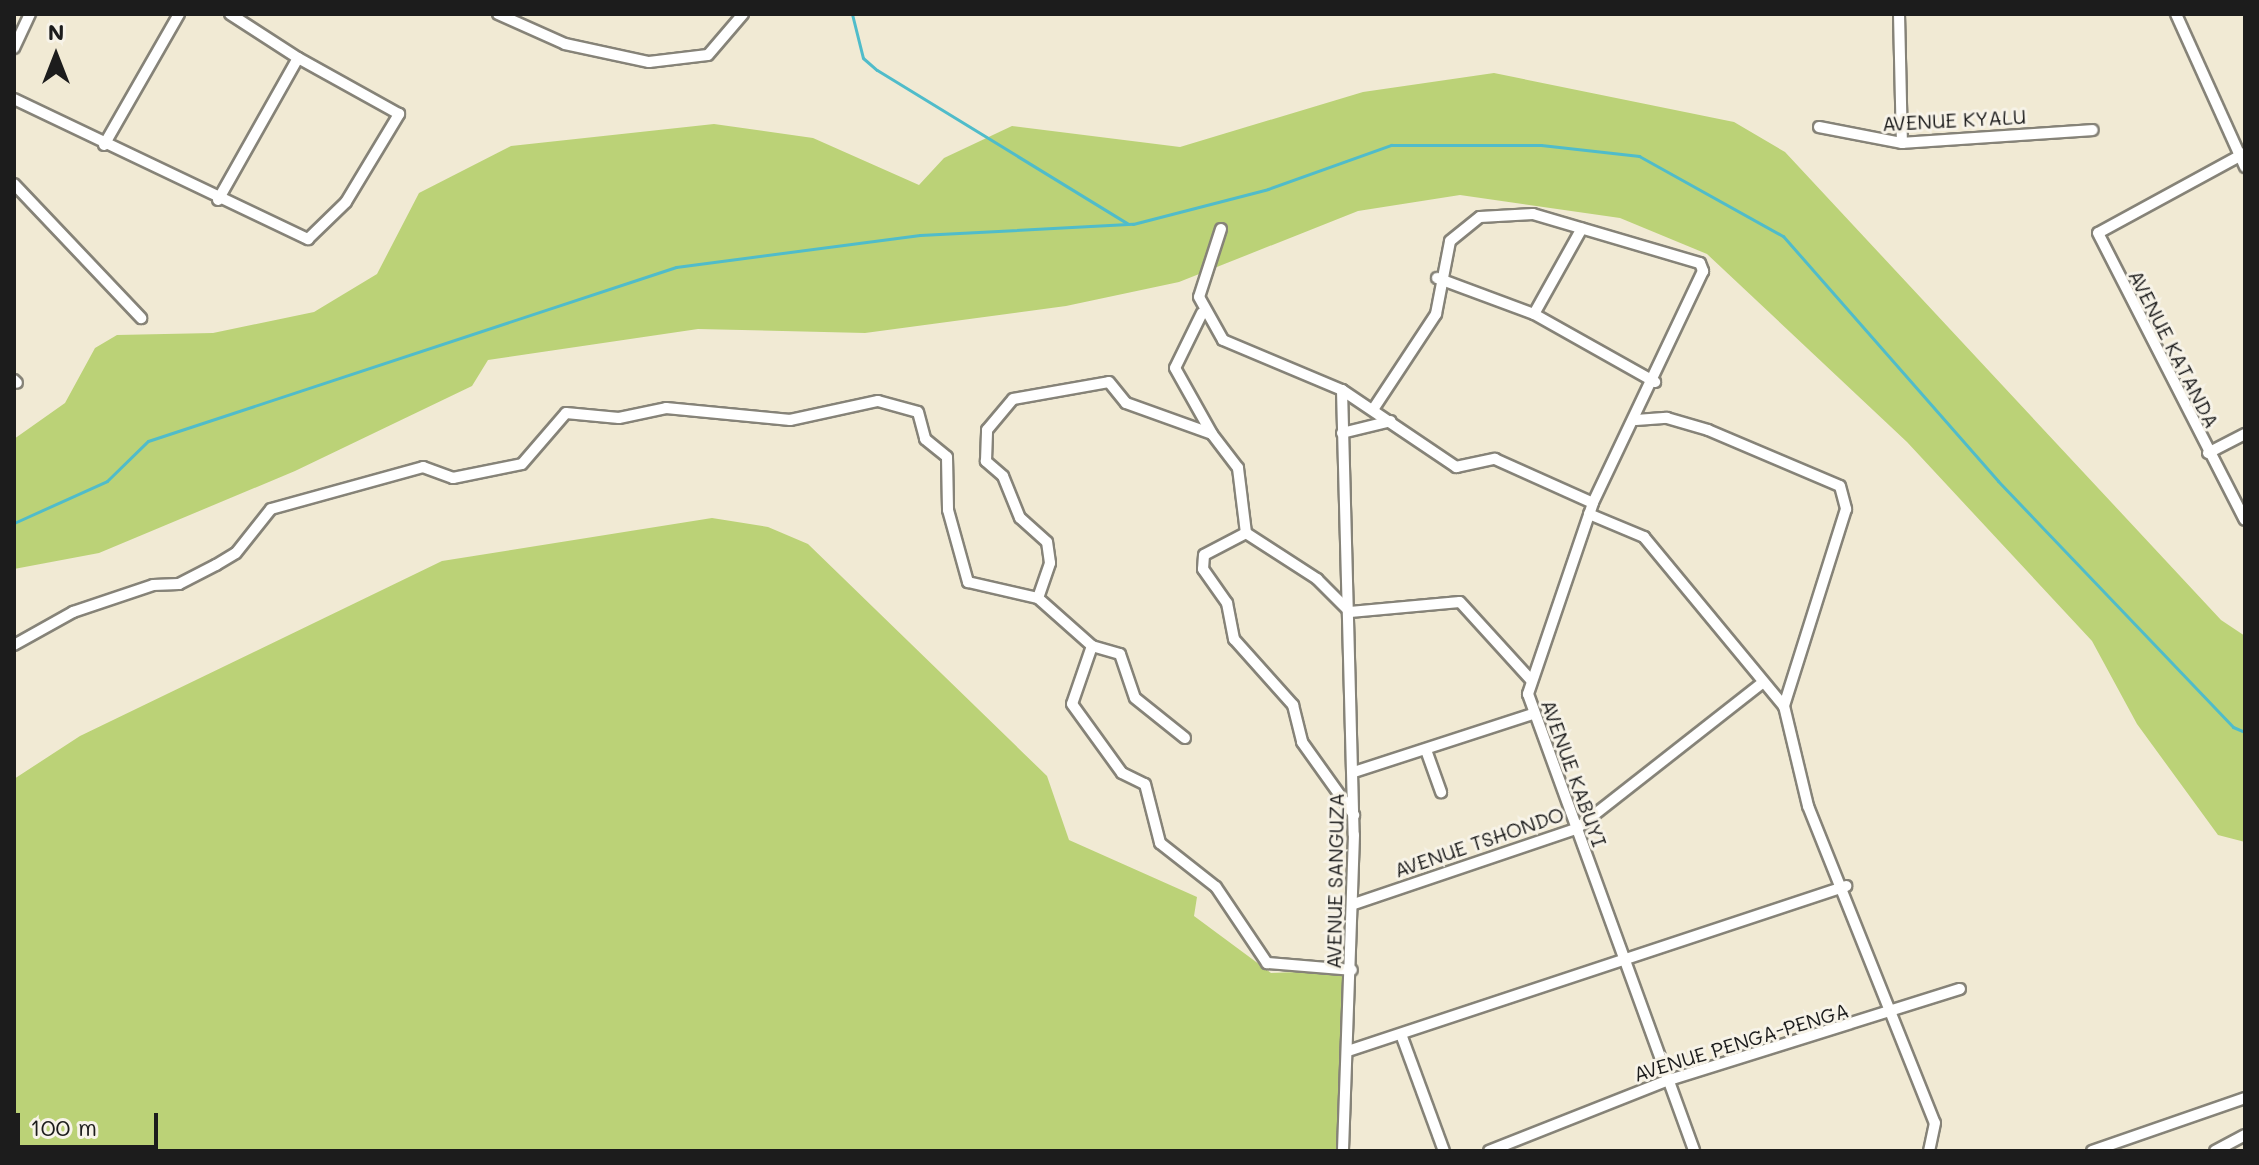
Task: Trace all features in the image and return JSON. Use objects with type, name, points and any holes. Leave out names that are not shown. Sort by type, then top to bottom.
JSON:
[{"type":"street","points":[[14,48],[30,14]]},
{"type":"street","points":[[104,145],[179,14]]},
{"type":"street","points":[[14,99],[218,200],[310,238],[346,202],[398,119],[396,109],[298,58],[230,14]]},
{"type":"street","points":[[498,14],[615,60],[649,62],[708,55],[743,14]]},
{"type":"street","points":[[1899,14],[1902,143]]},
{"type":"street","points":[[2176,14],[2242,154],[2245,167]]},
{"type":"street","points":[[218,200],[298,58]]},
{"type":"street","name":"AVENUE KYALU","points":[[1819,127],[1902,143],[2093,130]]},
{"type":"street","name":"AVENUE KATANDA","points":[[2242,154],[2098,233],[2245,520]]},
{"type":"street","points":[[15,188],[141,318]]},
{"type":"street","points":[[1374,408],[1436,314],[1437,278],[1450,241],[1480,217],[1533,214],[1582,228],[1534,314]]},
{"type":"street","name":"AVENUE KABUYI","points":[[1582,228],[1700,263],[1703,280],[1591,508],[1531,680],[1532,714],[1576,829],[1619,958],[1694,1151]]},
{"type":"street","points":[[1221,229],[1199,283],[1202,313],[1175,368],[1212,434],[1238,468],[1246,533]]},
{"type":"street","points":[[1437,278],[1534,314],[1655,382]]},
{"type":"street","points":[[1202,313],[1242,353],[1342,390],[1374,408],[1456,467],[1483,456],[1644,537],[1739,646],[1761,684],[1784,706]]},
{"type":"street","points":[[1038,598],[1050,563],[1047,542],[1020,518],[1003,476],[986,461],[987,430],[1008,401],[1102,380],[1126,403],[1212,434]]},
{"type":"street","name":"AVENUE SANGUZA","points":[[1342,390],[1354,772],[1354,904],[1343,1151]]},
{"type":"street","points":[[14,645],[73,612],[153,585],[179,584],[216,565],[236,553],[271,509],[423,467],[453,478],[522,464],[571,412],[609,419],[666,408],[790,420],[878,401],[915,410],[925,439],[947,457],[946,494],[964,576],[1009,596],[1038,598],[1092,646],[1123,656],[1135,698],[1185,738]]},
{"type":"street","points":[[1636,420],[1667,418],[1708,430],[1840,486],[1846,509],[1784,706],[1808,806],[1846,886],[1935,1123],[1929,1151]]},
{"type":"street","points":[[1342,433],[1391,421]]},
{"type":"street","points":[[2208,453],[2245,434]]},
{"type":"street","points":[[1246,533],[1317,579],[1350,612],[1460,602],[1531,680]]},
{"type":"street","points":[[1246,533],[1204,555],[1203,569],[1227,603],[1234,639],[1293,705],[1302,742],[1354,816]]},
{"type":"street","points":[[1092,646],[1072,704],[1122,773],[1145,784],[1160,843],[1216,887],[1267,963],[1352,970]]},
{"type":"street","name":"AVENUE TSHONDO","points":[[1354,904],[1576,829],[1761,684]]},
{"type":"street","points":[[1354,772],[1532,714]]},
{"type":"street","points":[[1426,750],[1441,792]]},
{"type":"street","points":[[1348,1051],[1402,1037],[1619,958],[1846,886]]},
{"type":"street","name":"AVENUE PENGA-PENGA","points":[[1489,1151],[1666,1081],[1893,1014],[1960,989]]},
{"type":"street","points":[[1402,1037],[1444,1151]]},
{"type":"street","points":[[2092,1151],[2245,1098]]},
{"type":"street","points":[[2215,1151],[2245,1135]]},
{"type":"green space","points":[[1494,73],[1734,122],[1785,152],[2221,620],[2245,636],[2245,842],[2218,835],[2137,724],[2092,641],[1907,442],[1707,254],[1620,218],[1460,195],[1358,211],[1179,282],[1066,306],[865,333],[698,329],[488,360],[472,386],[295,471],[99,553],[14,569],[14,439],[65,403],[95,348],[117,335],[213,333],[314,312],[377,274],[419,193],[511,146],[714,124],[813,138],[919,185],[944,158],[1012,126],[1180,147],[1363,92]]},
{"type":"green space","points":[[712,518],[768,527],[808,544],[1047,776],[1069,840],[1197,897],[1194,916],[1271,973],[1352,970],[1343,1151],[14,1151],[14,779],[80,736],[442,561]]},
{"type":"waterway","points":[[852,14],[863,58],[877,70],[1128,224]]},
{"type":"waterway","points":[[14,523],[107,481],[148,441],[676,267],[920,235],[1133,224],[1268,189],[1391,145],[1541,145],[1639,156],[1783,236],[1998,481],[2233,727],[2245,732]]}]
